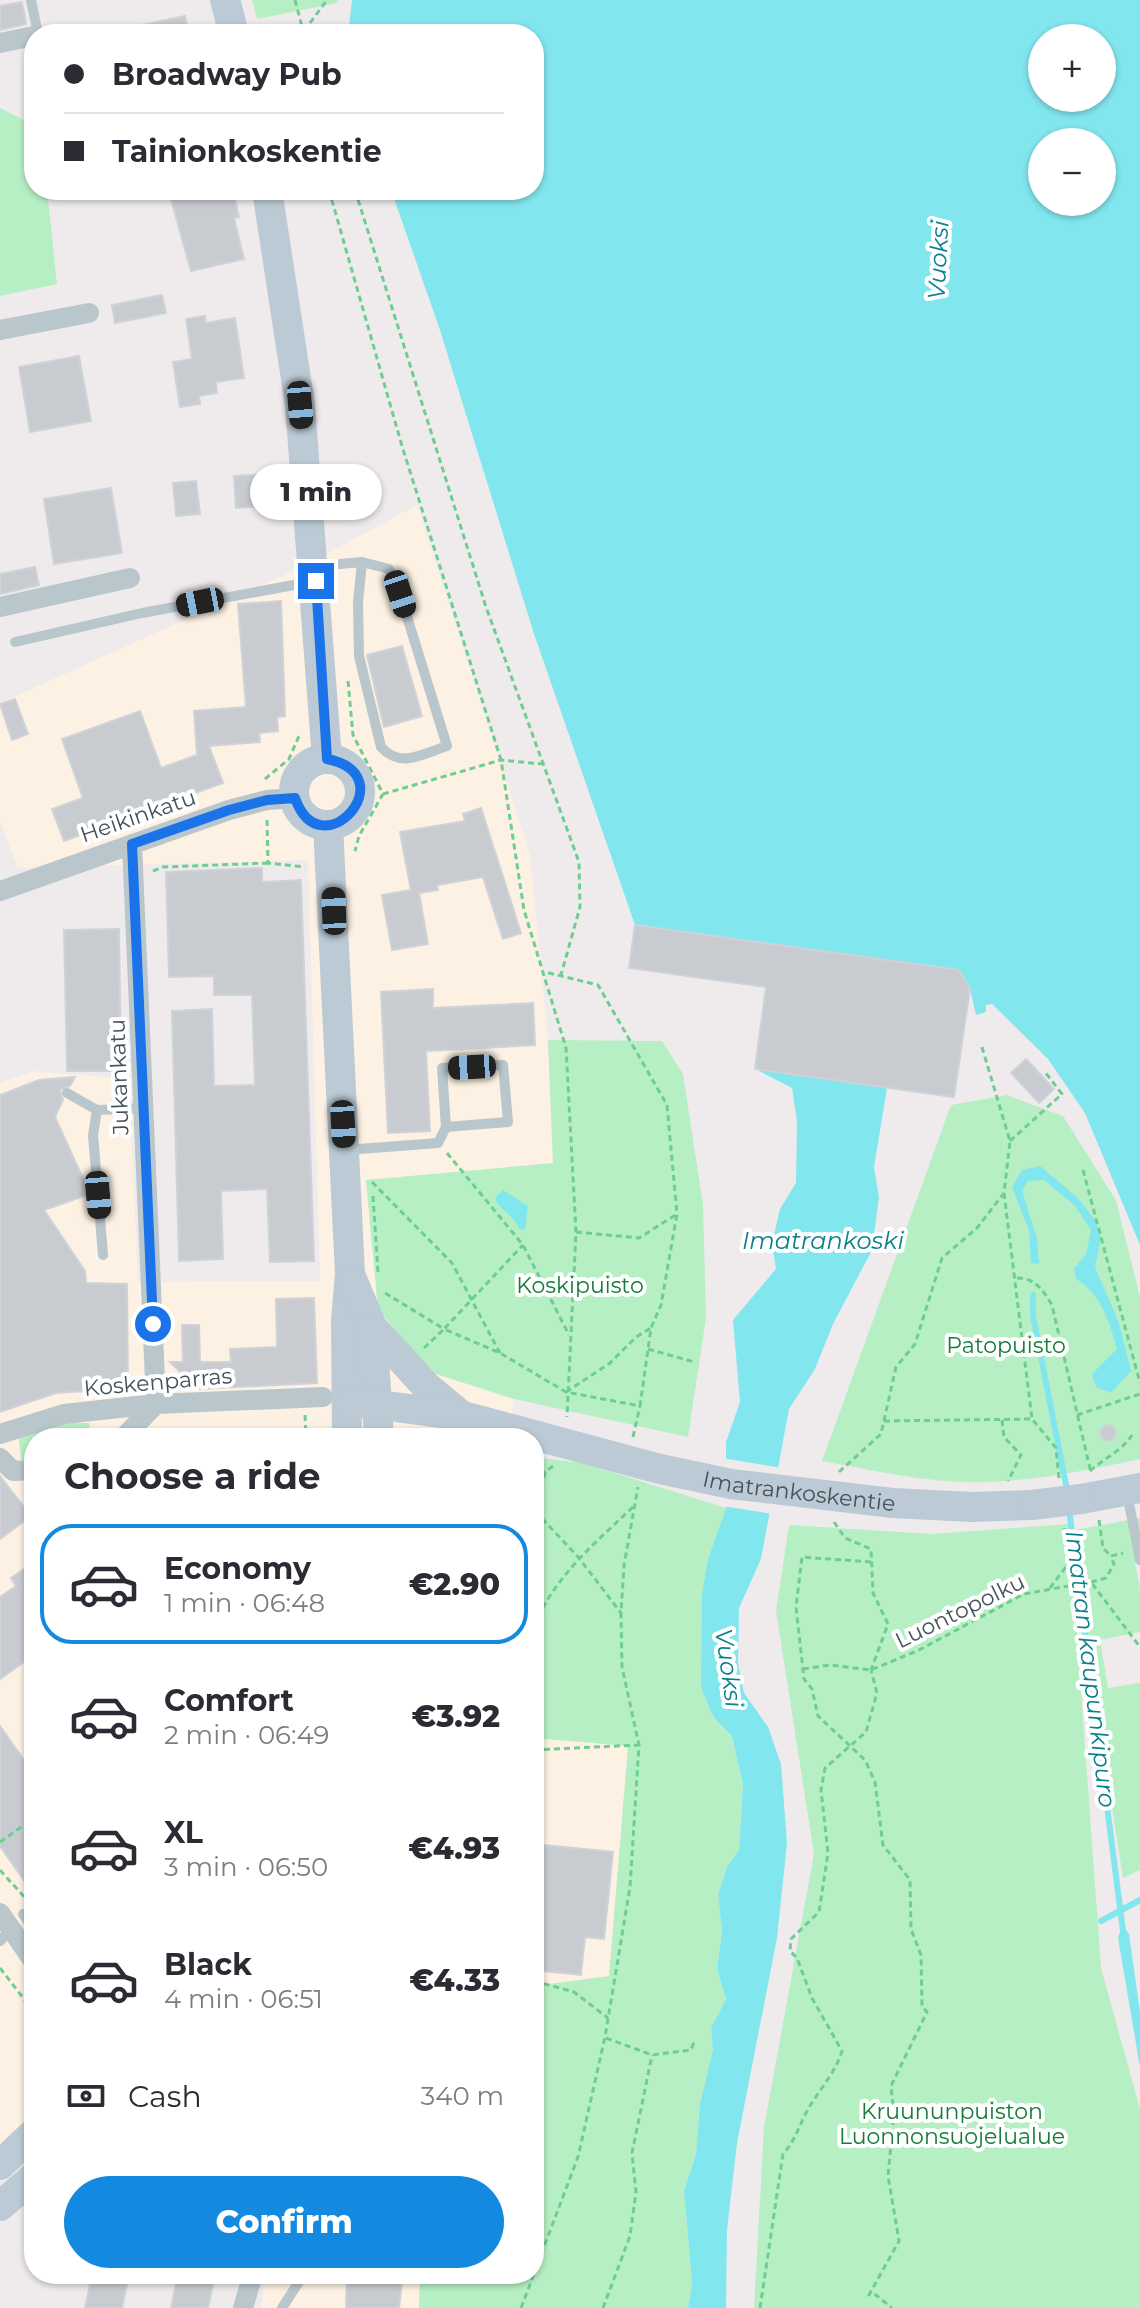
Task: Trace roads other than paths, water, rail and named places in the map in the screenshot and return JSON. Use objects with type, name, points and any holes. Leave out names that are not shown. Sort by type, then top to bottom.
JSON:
[{"type":"main road","points":[[225,0],[231,24]]},
{"type":"main road","points":[[269,200],[300,405],[327,759]]},
{"type":"main road","points":[[327,759],[351,769],[360,792],[351,815],[328,825],[306,818],[275,793],[306,767],[327,759]]},
{"type":"main road","points":[[328,825],[379,1428]]},
{"type":"main road","points":[[344,1428],[336,1399],[346,1321],[364,1274]]},
{"type":"main road","name":"Imatrankoskentie","points":[[372,1327],[405,1365],[463,1416]]},
{"type":"main road","name":"Imatrankoskentie","points":[[336,1399],[463,1416],[514,1428]]},
{"type":"main road","name":"Imatrankoskentie","points":[[544,1435],[645,1459],[731,1484],[925,1505],[1032,1505],[1133,1489]]},
{"type":"main road","points":[[0,2165],[24,2142]]},
{"type":"main road","points":[[0,2206],[24,2186]]},
{"type":"street","points":[[0,43],[24,38]]},
{"type":"street","points":[[0,330],[89,313]]},
{"type":"street","points":[[0,607],[130,578]]},
{"type":"street","name":"Heikinkatu","points":[[0,891],[275,793]]},
{"type":"street","name":"Jukankatu","points":[[132,844],[156,1404]]},
{"type":"street","name":"Koskenparras","points":[[0,1434],[21,1424],[64,1414],[156,1404],[336,1399]]},
{"type":"street","points":[[133,1428],[156,1404]]},
{"type":"street","points":[[0,1458],[13,1471],[24,1470]]},
{"type":"street","points":[[9,1924],[24,1947]]},
{"type":"street","points":[[243,2308],[250,2284]]},
{"type":"lane","points":[[31,0],[34,24]]},
{"type":"lane","points":[[15,642],[362,562],[389,569],[400,594],[447,746],[402,761],[391,757],[381,747],[359,656],[358,602],[362,562]]},
{"type":"lane","points":[[356,1149],[438,1143],[446,1127],[442,1068],[503,1065],[508,1122],[446,1127]]},
{"type":"lane","points":[[67,1093],[97,1110],[144,1108]]},
{"type":"lane","points":[[97,1110],[93,1135],[103,1255]]},
{"type":"lane","points":[[1133,1489],[1139,1555]]},
{"type":"lane","points":[[282,2308],[298,2284]]},
{"type":"water","name":"Vuoksi","points":[[352,0],[1140,0],[1140,1245],[1085,1113],[1048,1059],[992,1004],[986,1005],[986,1012],[976,1015],[970,989],[959,971],[635,925],[534,634],[439,327],[395,200],[544,200],[544,24],[349,24]]},
{"type":"water","name":"Imatrankoski","points":[[755,1069],[887,1088],[874,1167],[879,1197],[872,1250],[833,1324],[815,1369],[789,1409],[761,1559],[739,1608],[738,1663],[744,1693],[768,1727],[781,1764],[787,1843],[777,1938],[737,2143],[727,2230],[726,2308],[688,2308],[692,2283],[684,2191],[696,2154],[700,2103],[713,2050],[711,2028],[726,1999],[717,1969],[722,1931],[718,1895],[727,1867],[739,1850],[743,1785],[732,1736],[714,1718],[701,1688],[702,1595],[708,1559],[726,1508],[726,1442],[740,1402],[733,1320],[776,1269],[772,1244],[780,1209],[796,1183],[797,1121],[792,1088]]},
{"type":"water","points":[[1040,1166],[1078,1198],[1095,1220],[1101,1238],[1095,1267],[1119,1323],[1131,1371],[1111,1393],[1096,1387],[1092,1374],[1117,1349],[1098,1300],[1076,1279],[1074,1269],[1086,1254],[1091,1230],[1075,1206],[1044,1180],[1028,1181],[1022,1191],[1037,1238],[1039,1264],[1031,1263],[1029,1230],[1012,1187],[1022,1170]]},
{"type":"water","points":[[503,1190],[528,1206],[525,1230],[519,1229],[497,1202],[495,1198]]},
{"type":"water","points":[[1122,1925],[1129,1934],[1140,2012],[1140,2067],[1118,1938]]},
{"type":"waterway","name":"Imatran kaupunkipuro","points":[[1033,1295],[1033,1316],[1067,1490]]},
{"type":"waterway","name":"Imatran kaupunkipuro","points":[[1069,1509],[1123,1931]]},
{"type":"waterway","name":"Imatran kaupunkipuro","points":[[1101,1921],[1140,1900]]},
{"type":"park label","name":"Koskipuisto","points":[[580,1285]]},
{"type":"park label","name":"Patopuisto","points":[[1006,1345]]},
{"type":"park label","name":"Kruununpuiston Luonnonsuojelualue","points":[[952,2124]]}]
